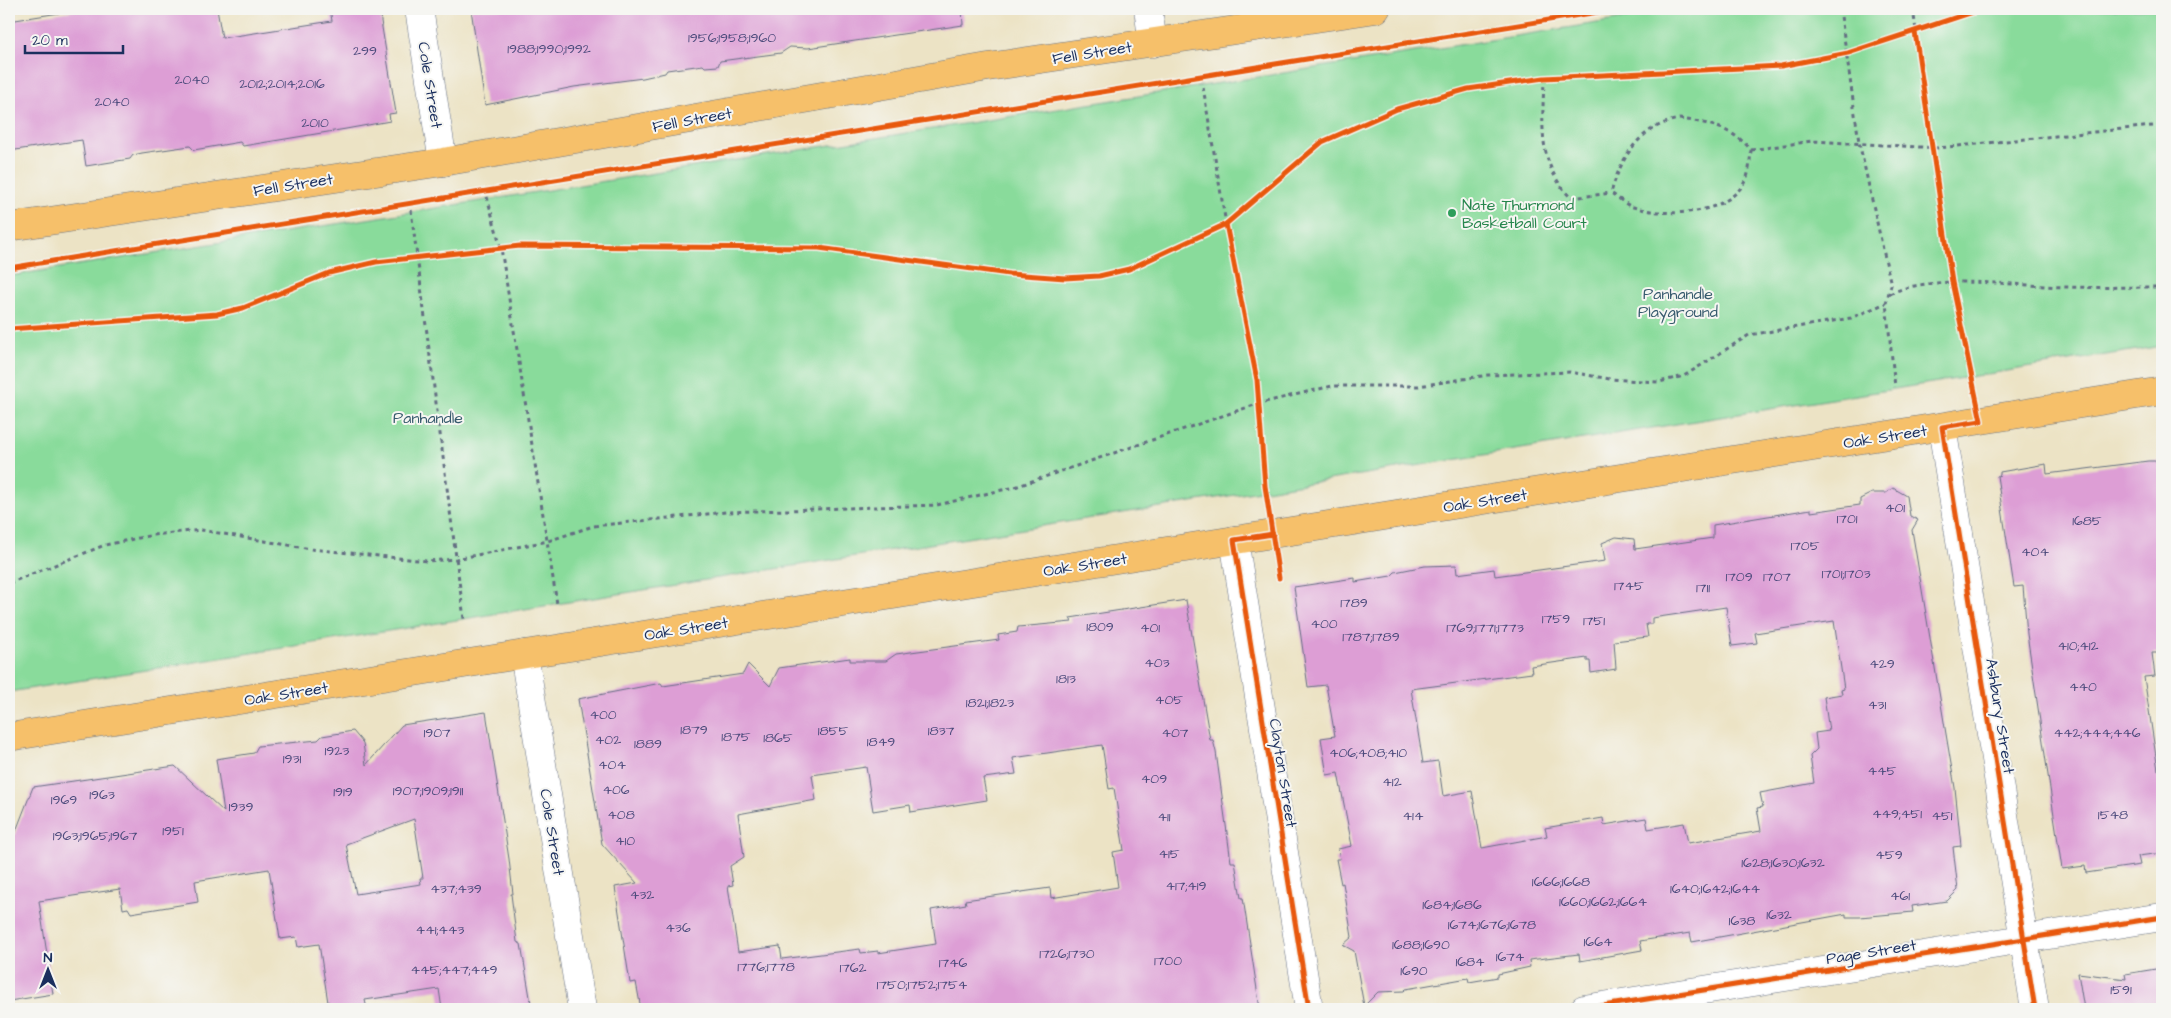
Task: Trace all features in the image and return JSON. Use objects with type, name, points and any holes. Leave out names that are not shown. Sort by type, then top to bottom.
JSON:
[{"type":"main road","name":"Fell Street","points":[[9,227],[443,162],[988,68],[1376,9]]},
{"type":"main road","name":"Oak Street","points":[[9,737],[2162,391]]},
{"type":"street","name":"Cole Street","points":[[419,9],[443,162]]},
{"type":"street","points":[[1148,9],[1153,42]]},
{"type":"street","name":"Ashbury Street","points":[[1942,426],[2035,1009]]},
{"type":"street","name":"Clayton Street","points":[[1234,540],[1309,1009]]},
{"type":"street","name":"Cole Street","points":[[524,654],[582,1009]]},
{"type":"street","name":"Page Street","points":[[1584,1009],[2162,916]]},
{"type":"path","points":[[1840,9],[1848,53],[1859,142],[1891,285],[1886,303],[1895,387]]},
{"type":"path","points":[[1913,9],[1952,282],[1971,372]]},
{"type":"path","points":[[1907,34],[1924,29]]},
{"type":"path","points":[[1838,55],[1856,51]]},
{"type":"path","points":[[1535,79],[1554,77]]},
{"type":"path","points":[[1544,78],[1543,146],[1557,183],[1571,198],[1611,193],[1628,205],[1639,208],[1680,213],[1705,209],[1729,198],[1743,184],[1749,170],[1751,150],[1738,136],[1720,127],[1692,120],[1666,121],[1649,131],[1633,145],[1617,171],[1611,193]]},
{"type":"path","points":[[1203,86],[1226,224],[1256,380],[1265,486]]},
{"type":"path","points":[[1751,150],[1812,141],[1859,142],[1934,148],[2162,124]]},
{"type":"path","points":[[487,197],[501,248],[557,604]]},
{"type":"path","points":[[411,210],[464,619]]},
{"type":"path","points":[[1218,228],[1234,218]]},
{"type":"path","points":[[492,249],[510,247]]},
{"type":"path","points":[[409,259],[426,258]]},
{"type":"path","points":[[1890,294],[1900,289],[1952,282],[2066,287],[2162,287]]},
{"type":"path","points":[[9,583],[105,545],[153,535],[201,530],[312,549],[428,561],[456,559],[548,541],[593,526],[726,512],[937,505],[1015,487],[1257,404],[1332,386],[1419,386],[1498,375],[1570,372],[1610,379],[1659,382],[1684,376],[1749,335],[1851,318],[1886,303]]},
{"type":"green space","name":"Panhandle","points":[[1685,9],[2162,9],[2162,346],[9,692],[9,276]]},
{"type":"building","points":[[84,9],[217,9],[222,38],[332,21],[330,9],[379,9],[396,113],[389,114],[390,121],[346,129],[243,146],[240,142],[194,150],[190,146],[142,153],[133,155],[130,159],[86,166],[82,140],[9,151],[9,21]]},
{"type":"building","points":[[471,9],[962,9],[963,25],[808,48],[790,47],[781,53],[720,61],[718,66],[705,67],[703,65],[667,70],[665,73],[643,78],[574,87],[485,105]]},
{"type":"building","points":[[2148,461],[2162,461],[2162,653],[2152,653],[2155,676],[2144,677],[2158,770],[2162,769],[2162,853],[2138,856],[2140,865],[2086,873],[2085,866],[2062,869],[2027,634],[2023,586],[2014,587],[1997,476],[2000,475],[2000,472],[2046,464],[2047,474]]},
{"type":"building","points":[[1893,488],[1907,496],[1910,516],[1918,520],[1912,530],[1955,788],[1961,846],[1953,847],[1958,890],[1947,901],[1912,906],[1913,912],[1860,917],[1846,917],[1846,914],[1692,942],[1690,933],[1640,941],[1642,950],[1580,961],[1579,954],[1529,960],[1530,967],[1498,974],[1498,977],[1469,982],[1468,978],[1406,989],[1404,991],[1378,992],[1364,1006],[1354,951],[1343,945],[1352,937],[1343,883],[1341,884],[1336,859],[1340,859],[1338,849],[1352,846],[1338,773],[1327,775],[1321,738],[1335,736],[1326,685],[1308,687],[1294,587],[1355,578],[1355,582],[1391,576],[1395,572],[1425,566],[1456,565],[1457,574],[1494,569],[1495,576],[1605,561],[1602,543],[1616,537],[1634,539],[1635,549],[1713,538],[1713,525],[1811,509],[1811,512],[1860,505],[1860,499],[1872,493],[1886,493]],"holes":[[[1726,607],[1732,646],[1757,643],[1755,633],[1834,621],[1844,689],[1841,690],[1842,694],[1824,697],[1829,731],[1815,733],[1817,749],[1810,756],[1814,783],[1760,793],[1763,807],[1757,808],[1761,831],[1688,843],[1684,823],[1648,829],[1646,818],[1604,825],[1603,818],[1545,828],[1547,836],[1482,848],[1472,791],[1443,796],[1438,761],[1423,763],[1411,689],[1532,673],[1531,666],[1587,658],[1587,661],[1590,661],[1591,673],[1616,669],[1614,641],[1648,637],[1646,624],[1652,624],[1652,618]]]},
{"type":"building","points":[[1186,600],[1210,740],[1213,740],[1216,752],[1231,862],[1235,862],[1241,898],[1243,898],[1260,1009],[641,1009],[636,982],[630,983],[615,887],[637,883],[602,844],[578,699],[661,683],[663,686],[743,674],[748,664],[770,686],[779,668],[850,658],[850,661],[886,661],[896,654],[999,640],[998,635],[1017,632],[1018,627],[1072,622],[1070,618]],"holes":[[[1102,745],[1109,789],[1114,788],[1124,850],[1113,852],[1118,887],[1051,898],[1050,888],[965,900],[966,904],[931,910],[936,944],[878,953],[878,951],[861,953],[860,949],[782,959],[780,946],[738,952],[728,886],[733,885],[730,866],[744,857],[738,814],[816,800],[812,775],[866,767],[873,811],[910,805],[911,812],[987,800],[983,778],[1016,774],[1013,758]]]},
{"type":"building","points":[[486,712],[509,859],[517,942],[521,944],[532,1009],[442,1009],[439,989],[365,1000],[367,1009],[329,1009],[319,944],[298,947],[296,937],[280,939],[269,869],[195,881],[198,902],[131,913],[128,908],[123,909],[120,889],[39,901],[53,994],[9,1001],[9,849],[33,787],[175,766],[224,812],[216,759],[254,753],[258,746],[318,740],[322,736],[353,731],[363,743],[366,765],[402,725]],"holes":[[[414,819],[423,878],[420,878],[421,884],[356,894],[346,844]]]},
{"type":"building","points":[[2162,968],[2162,1009],[2084,1009],[2078,973],[2126,979],[2125,974]]},
{"type":"cycle path","points":[[9,268],[1617,9]]},
{"type":"cycle path","points":[[9,329],[217,314],[243,308],[329,273],[376,262],[520,246],[819,248],[1009,274],[1065,278],[1099,276],[1129,269],[1226,224],[1322,142],[1397,109],[1468,89],[1544,78],[1781,66],[1848,53],[1982,9]]},
{"type":"cycle path","points":[[1915,32],[1952,282],[1981,421],[1942,427],[2035,1009]]},
{"type":"cycle path","points":[[1226,224],[1257,380],[1265,486],[1279,578]]},
{"type":"cycle path","points":[[1273,534],[1234,540],[1309,1009]]},
{"type":"cycle path","points":[[1584,1009],[2162,917]]},
{"type":"place","name":"Nate Thurmond Basketball Court","points":[[1452,213]]},
{"type":"park label","name":"Panhandle Playground","points":[[1678,302]]}]
